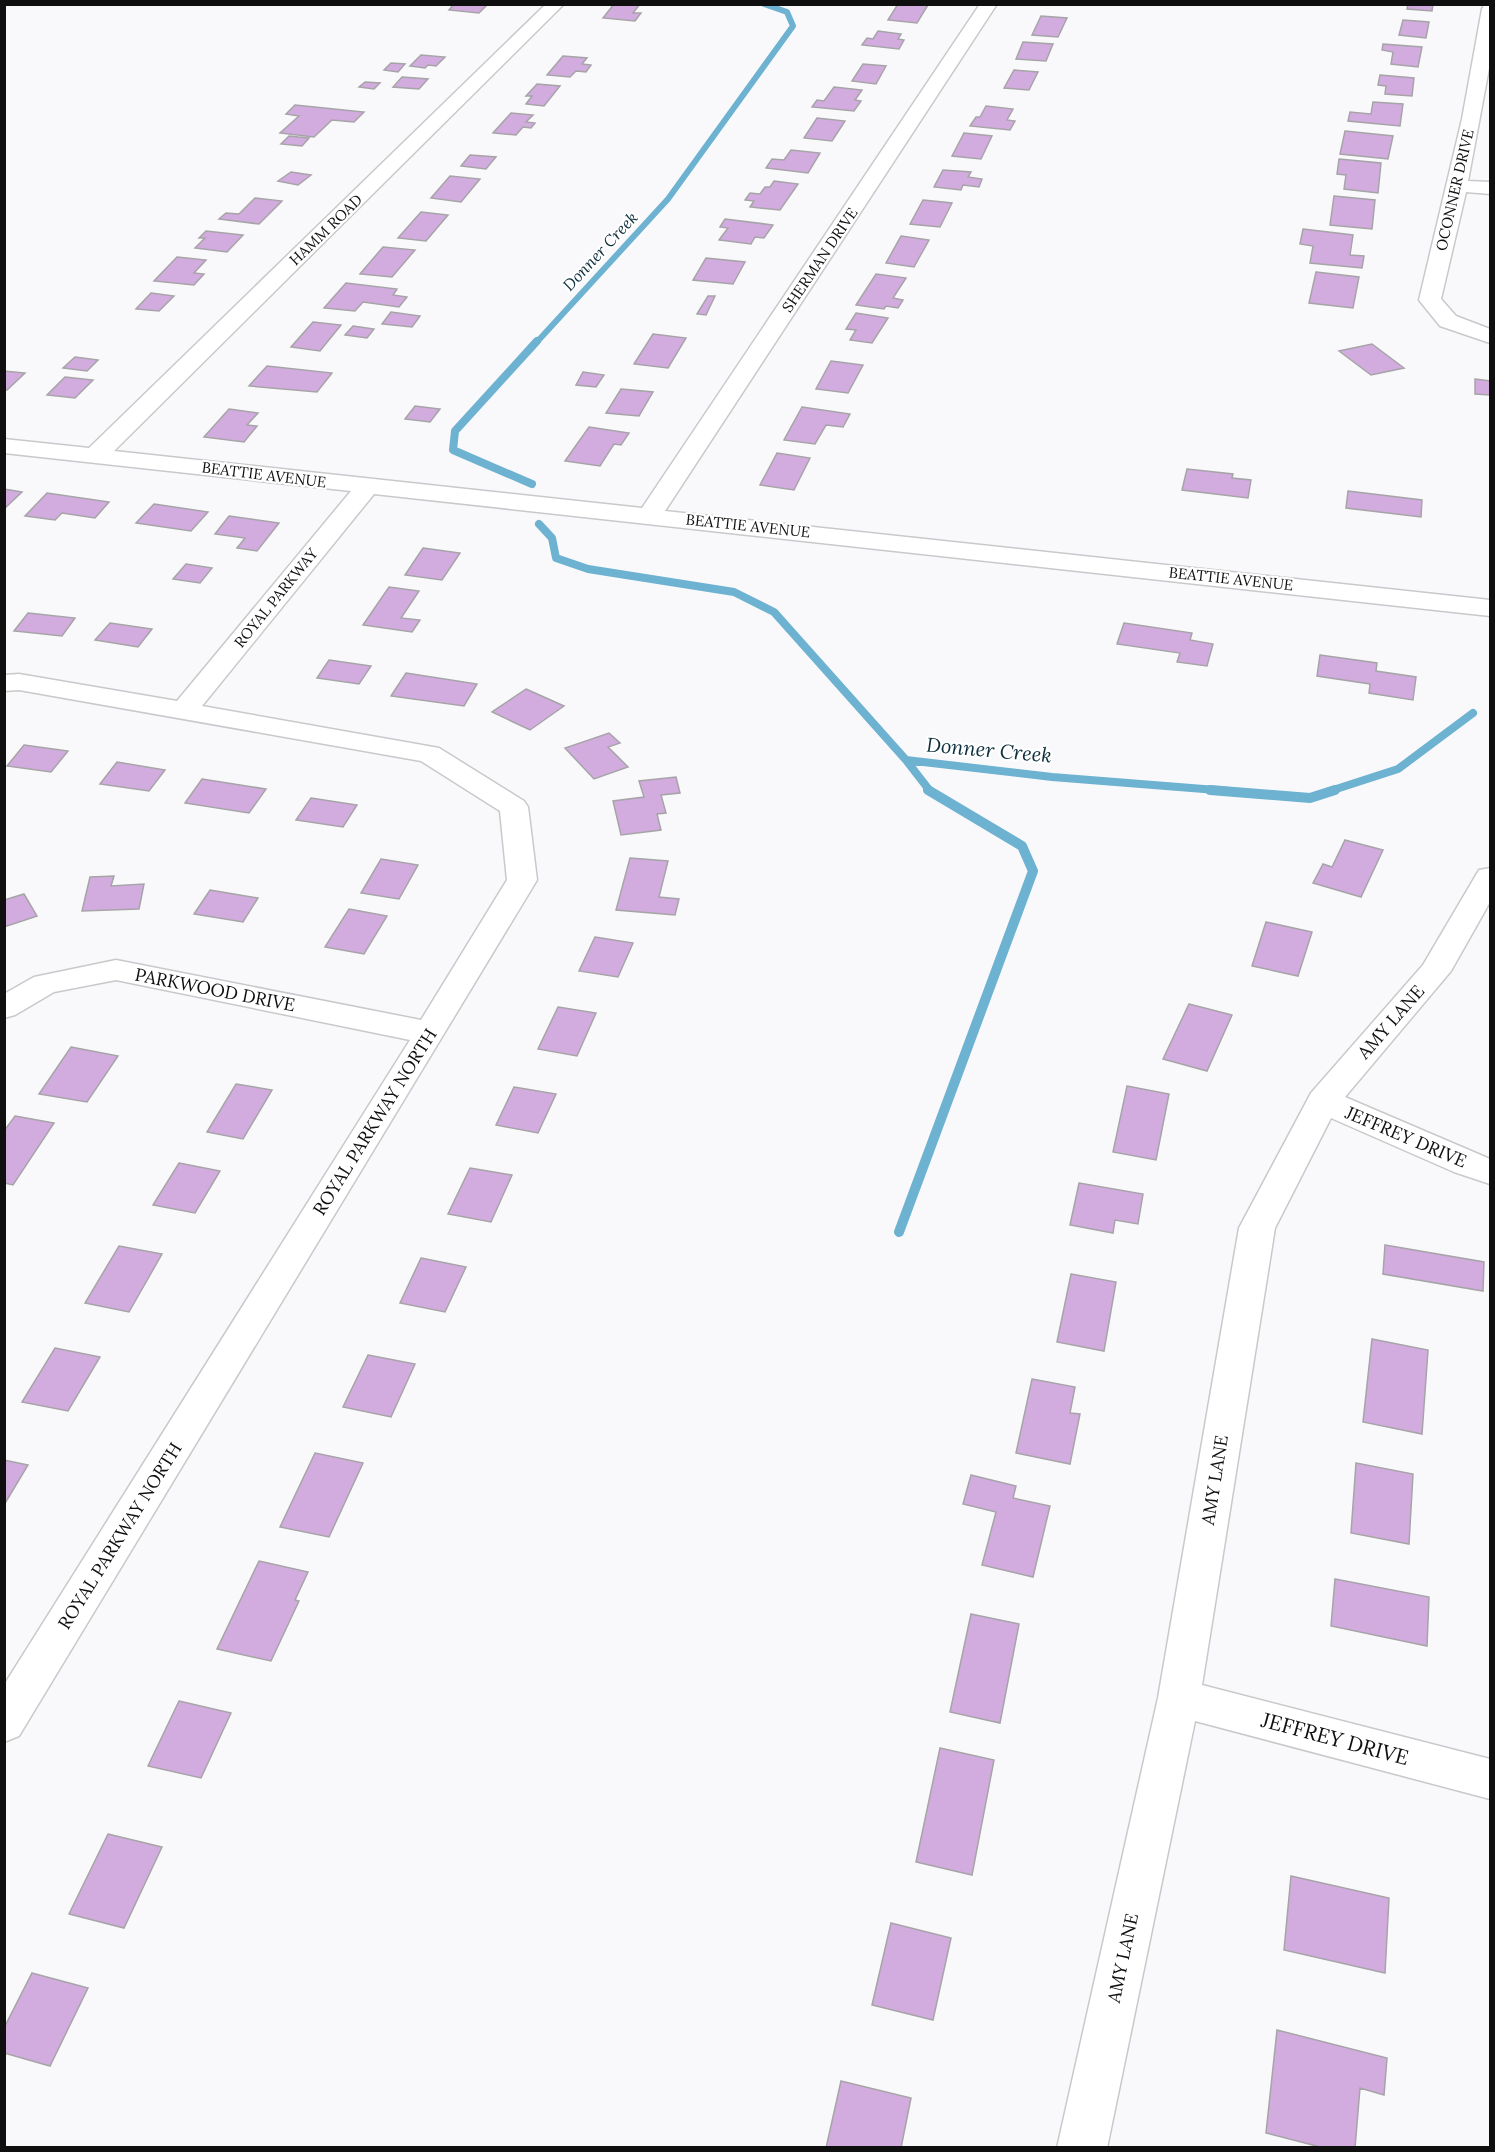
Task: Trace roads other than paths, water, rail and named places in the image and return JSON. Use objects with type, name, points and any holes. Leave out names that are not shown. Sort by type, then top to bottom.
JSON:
[{"type":"street","name":"HAMM ROAD","points":[[96,455],[556,4]]},
{"type":"street","name":"SHERMAN DRIVE","points":[[650,515],[989,4]]},
{"type":"street","name":"OCONNER DRIVE","points":[[1491,9],[1487,62],[1430,300],[1448,321],[1491,336]]},
{"type":"street","points":[[1458,186],[1491,188]]},
{"type":"street","name":"BEATTIE AVENUE","points":[[4,446],[1491,608]]},
{"type":"street","name":"ROYAL PARKWAY","points":[[184,710],[367,486]]},
{"type":"street","points":[[4,683],[19,682],[184,710]]},
{"type":"street","name":"ROYAL PARKWAY NORTH","points":[[4,1723],[522,880],[514,807],[429,754],[184,710]]},
{"type":"street","name":"AMY LANE","points":[[1082,2148],[1179,1698],[1257,1228],[1323,1101],[1435,971],[1491,877]]},
{"type":"street","name":"PARKWOOD DRIVE","points":[[4,1008],[45,984],[116,970],[430,1033]]},
{"type":"street","name":"JEFFREY DRIVE","points":[[1323,1101],[1491,1172]]},
{"type":"street","name":"JEFFREY DRIVE","points":[[1179,1698],[1491,1779]]},
{"type":"waterway","name":"Donner Creek","points":[[536,343],[668,199],[793,26],[787,12],[764,4]]},
{"type":"waterway","name":"Donner Creek","points":[[532,484],[453,450],[455,431],[537,341]]},
{"type":"waterway","name":"Donner Creek","points":[[539,524],[552,538],[556,558],[588,569],[734,592],[774,612],[906,760]]},
{"type":"waterway","name":"Donner Creek","points":[[1330,791],[1398,769],[1473,713]]},
{"type":"waterway","name":"Donner Creek","points":[[906,760],[1052,777],[1229,791]]},
{"type":"waterway","points":[[906,760],[930,791]]},
{"type":"waterway","points":[[899,1232],[1033,871],[1022,846],[928,790]]},
{"type":"waterway","name":"Donner Creek","points":[[1210,790],[1310,798],[1335,790]]}]
